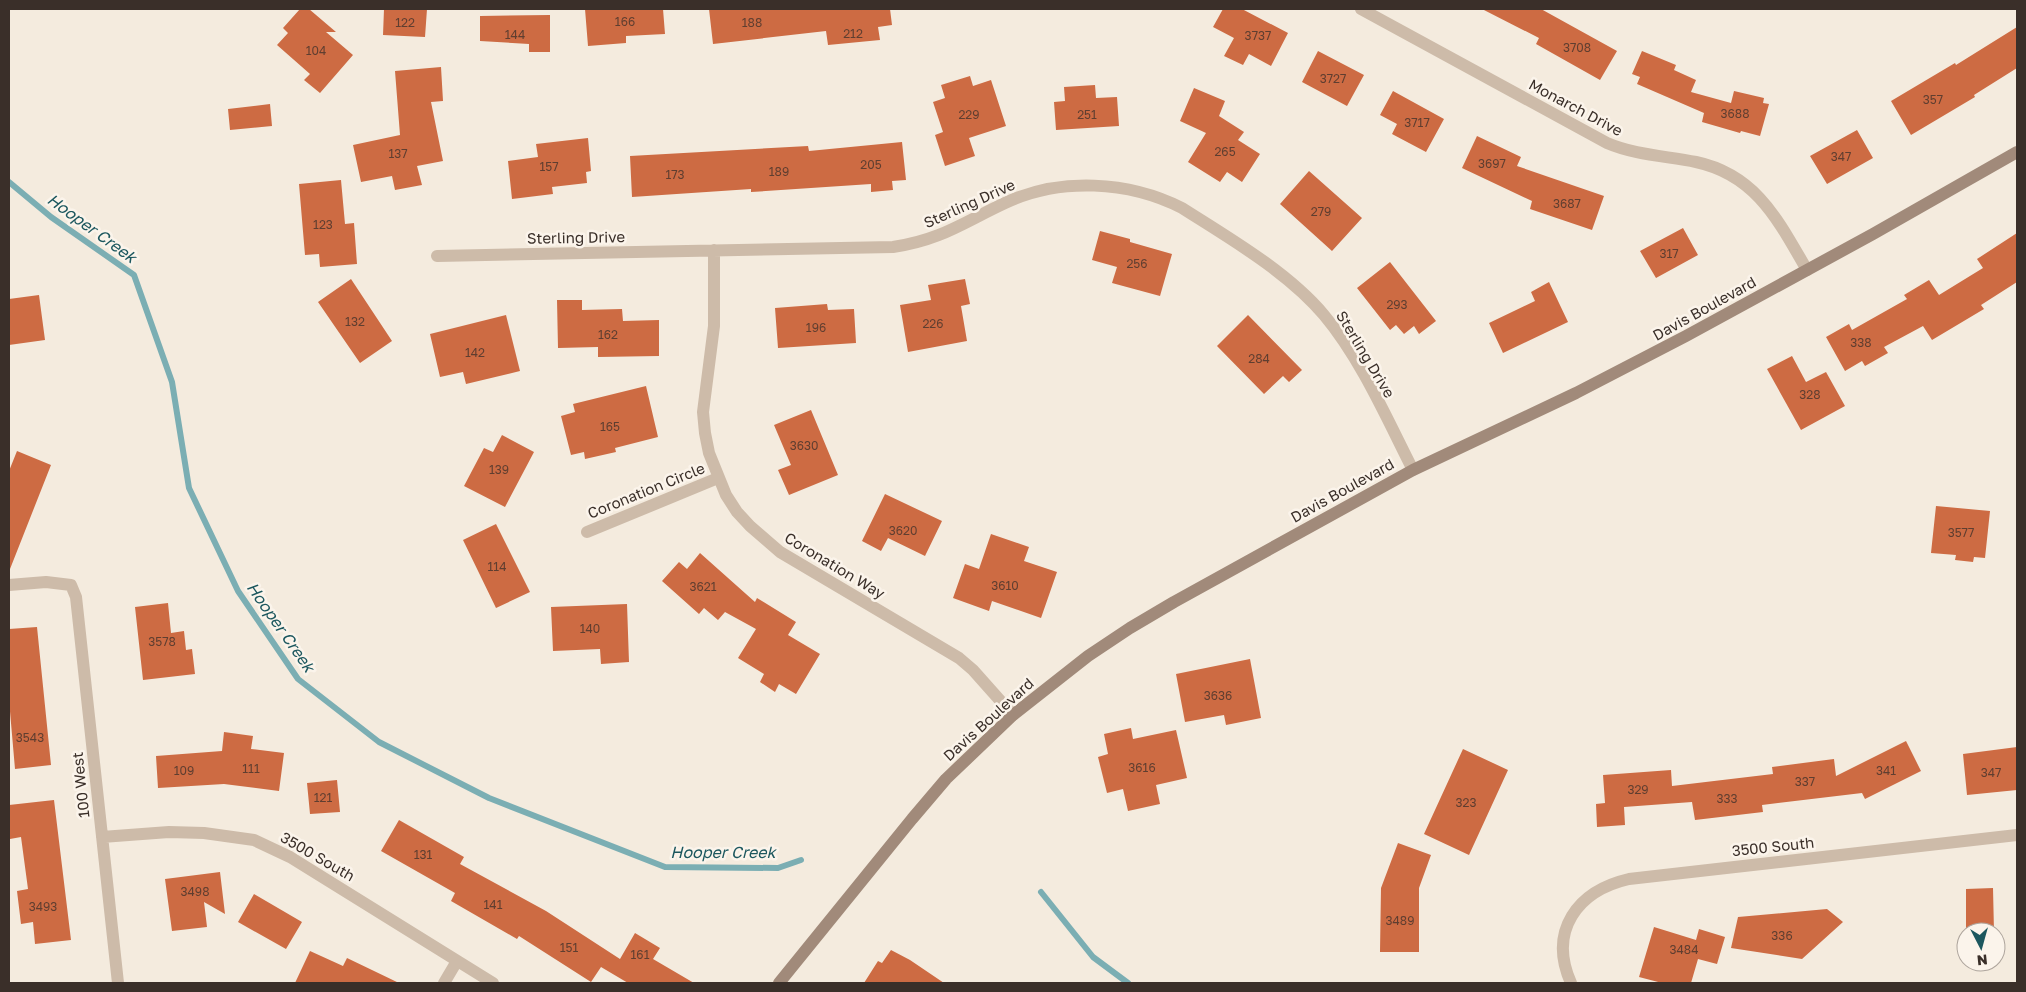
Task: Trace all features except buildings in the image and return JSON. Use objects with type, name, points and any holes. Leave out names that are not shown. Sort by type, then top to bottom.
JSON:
[{"type":"street","name":"Monarch Drive","points":[[1361,9],[1620,149],[1696,162],[1713,166],[1728,174],[1753,191],[1774,214],[1807,270]]},
{"type":"street","name":"Davis Boulevard","points":[[779,983],[946,780],[1013,715],[1088,656],[1174,602],[1413,470],[1632,365],[1931,202],[2017,152]]},
{"type":"street","name":"Sterling Drive","points":[[437,256],[714,250],[874,249],[912,244],[947,233],[1007,202],[1062,187],[1107,187],[1167,200],[1281,274],[1324,314],[1355,359],[1413,470]]},
{"type":"street","name":"Coronation Way","points":[[714,250],[714,326],[703,412],[704,433],[718,478],[737,512],[764,540],[780,552],[959,658],[973,670],[1013,715]]},
{"type":"street","name":"Coronation Circle","points":[[587,532],[718,478]]},
{"type":"street","name":"100 West","points":[[9,585],[46,582],[71,585],[78,610],[118,983]]},
{"type":"street","name":"3500 South","points":[[102,837],[169,832],[204,833],[254,840],[290,857],[493,983]]},
{"type":"street","name":"3500 South","points":[[1570,983],[1564,962],[1564,942],[1569,919],[1584,901],[1604,887],[1629,879],[2017,835]]},
{"type":"street","points":[[444,983],[458,961]]},
{"type":"waterway","name":"Hooper Creek","points":[[9,182],[51,217],[134,275],[172,382],[189,488],[238,591],[298,679],[379,742],[489,798],[665,867],[778,868],[801,860]]},
{"type":"waterway","name":"Hooper Creek","points":[[1041,892],[1093,957],[1128,983]]}]
